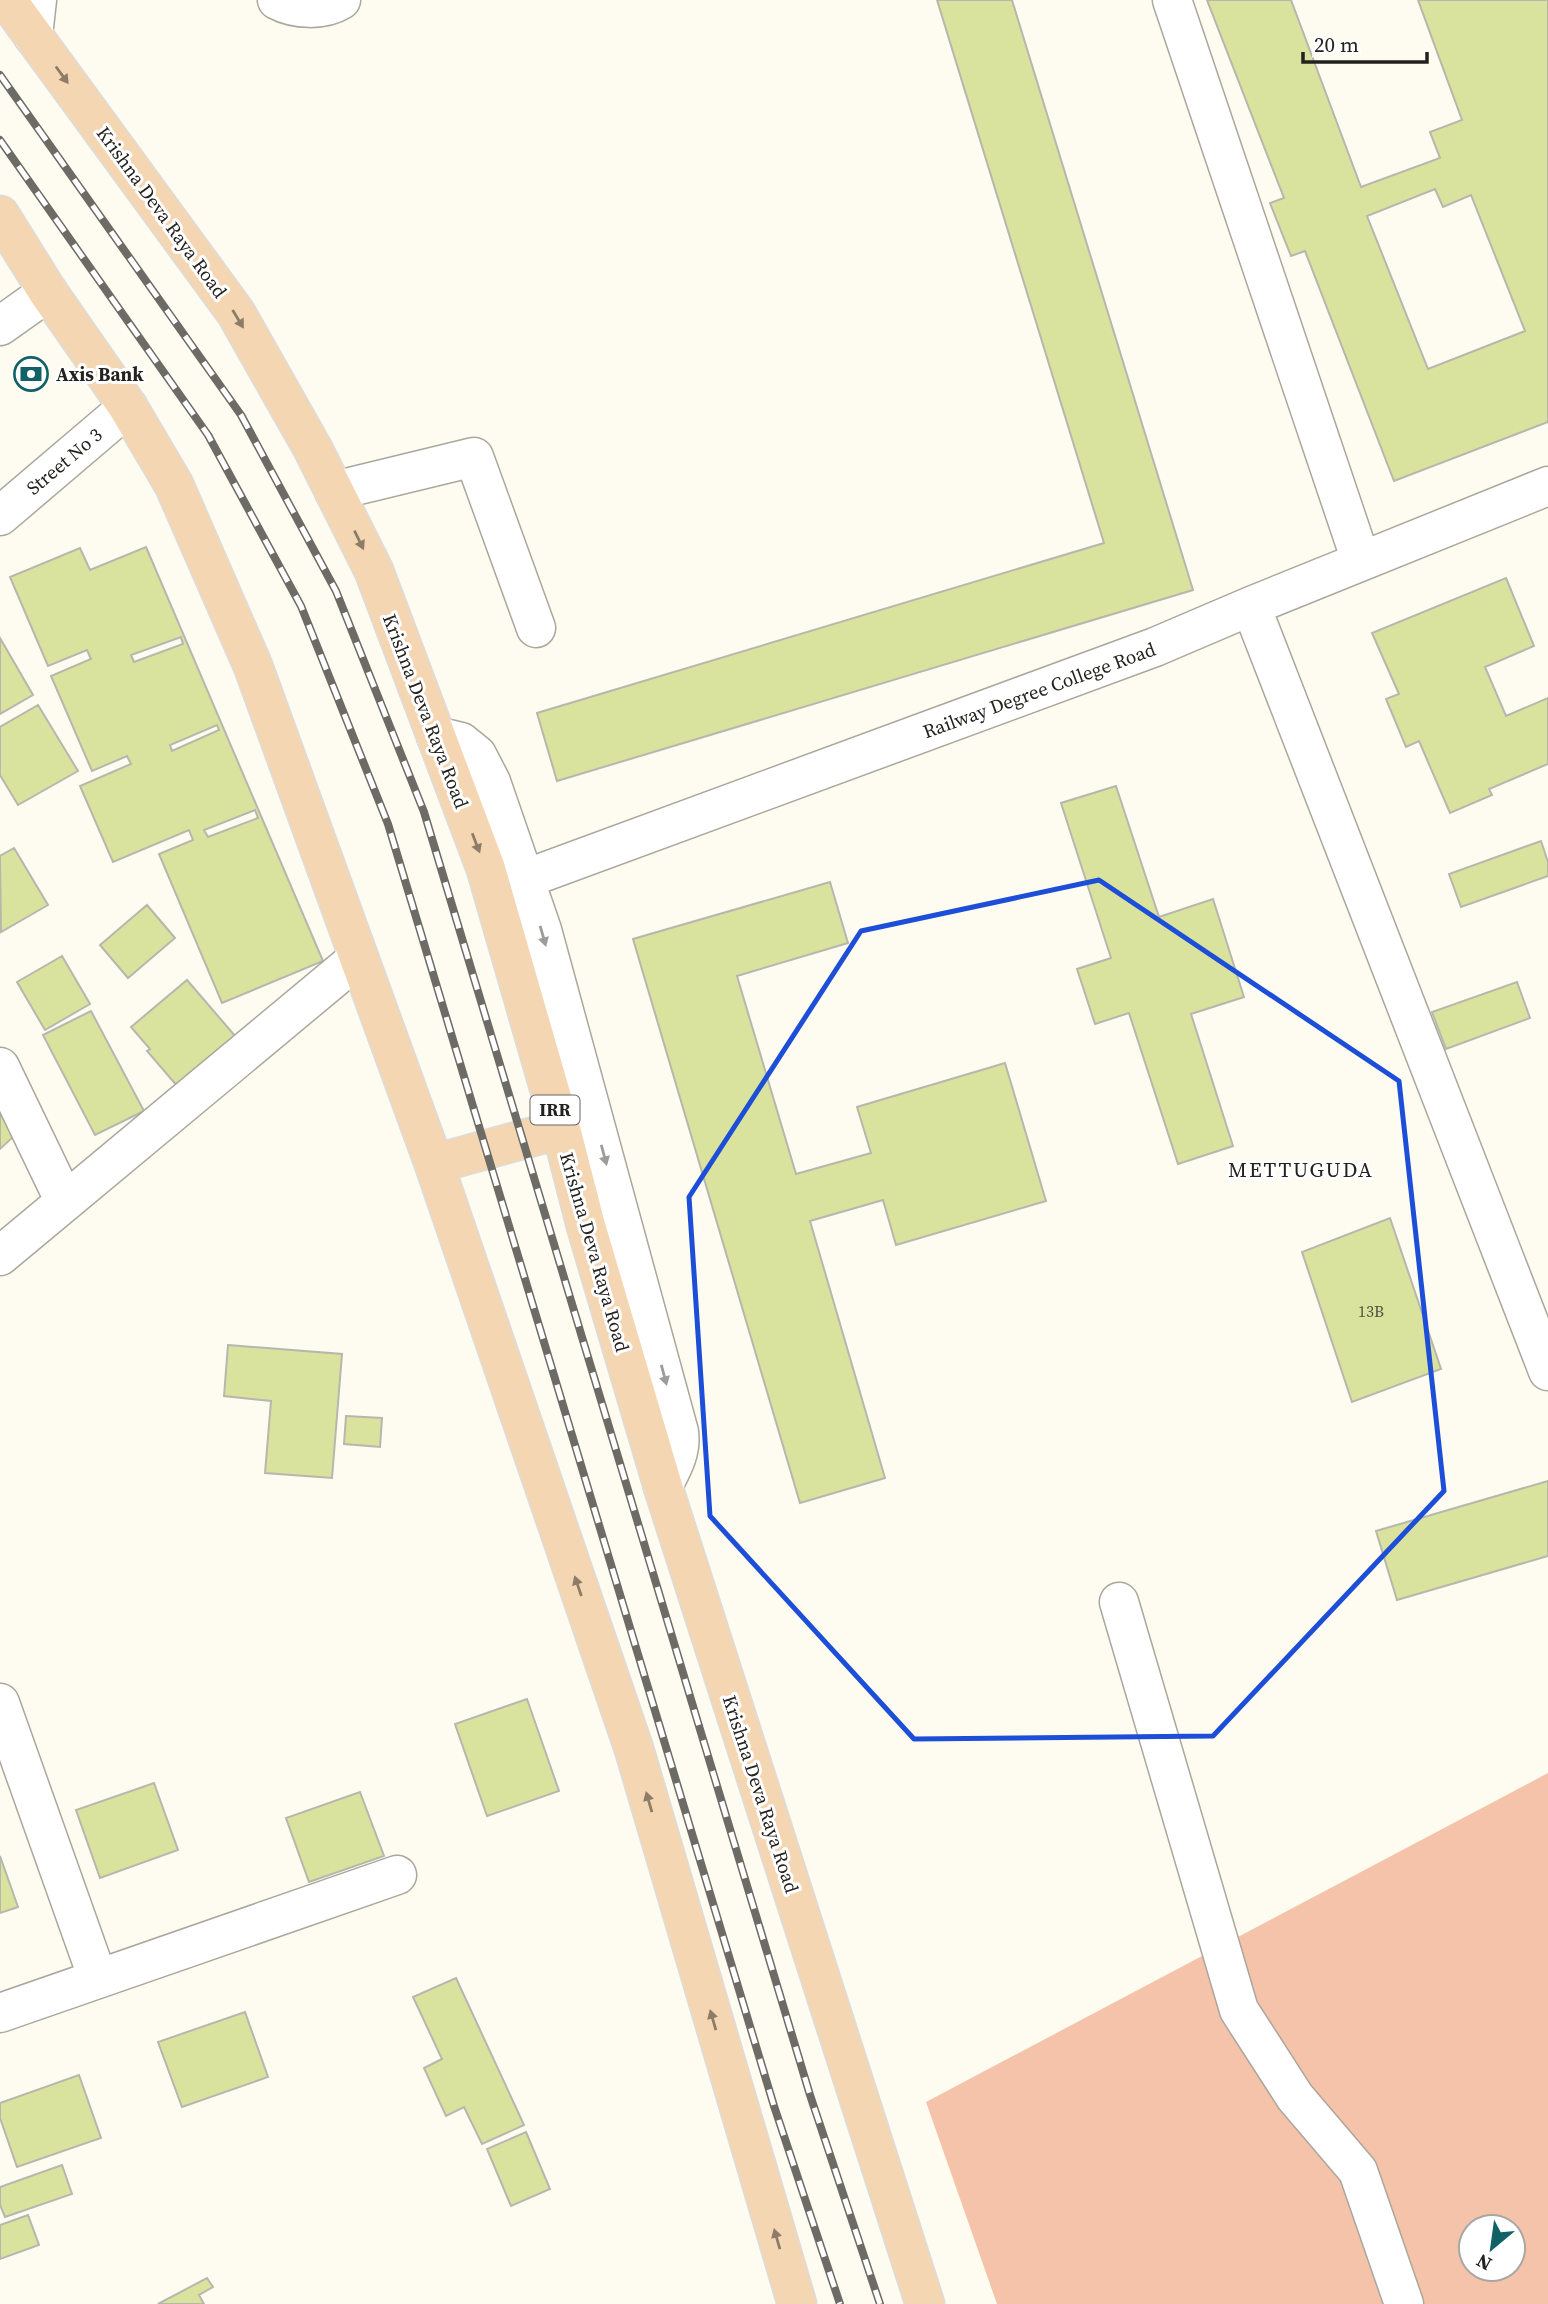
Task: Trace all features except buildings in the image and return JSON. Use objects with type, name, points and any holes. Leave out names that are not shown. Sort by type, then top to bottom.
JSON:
[{"type":"main road","name":"Krishna Deva Raya Road","points":[[7,0],[35,18],[236,313],[313,449],[374,571],[486,869],[586,1226],[663,1486],[925,2304]]},
{"type":"main road","points":[[0,215],[48,292],[128,407],[174,485],[253,666],[434,1164],[634,1749],[797,2304]]},
{"type":"main road","points":[[434,1164],[561,1129]]},
{"type":"street","points":[[277,0],[286,5],[312,8],[341,0]]},
{"type":"street","points":[[1172,0],[1361,561]]},
{"type":"street","points":[[0,326],[48,292]]},
{"type":"street","name":"Street No 3","points":[[0,516],[128,407]]},
{"type":"street","points":[[334,491],[474,457],[536,628]]},
{"type":"street","name":"Railway Degree College Road","points":[[525,879],[1155,647],[1548,486]]},
{"type":"street","points":[[1251,606],[1548,1371]]},
{"type":"street","points":[[436,736],[461,742],[477,755],[491,782],[549,957],[679,1432],[679,1453],[663,1486]]},
{"type":"street","points":[[0,1256],[358,958]]},
{"type":"street","points":[[0,1067],[65,1202]]},
{"type":"street","points":[[1119,1602],[1239,2010],[1295,2097],[1358,2171],[1404,2304]]},
{"type":"street","points":[[0,1703],[98,1979]]},
{"type":"street","points":[[0,2013],[397,1875]]},
{"type":"highlighted area","points":[[1099,880],[1399,1081],[1444,1491],[1213,1736],[914,1739],[710,1516],[689,1197],[861,931]]},
{"type":"shaded area","points":[[1548,1773],[1548,2304],[997,2304],[926,2102]]},
{"type":"railway","points":[[0,75],[241,415],[336,591],[424,812],[810,2095],[880,2304]]},
{"type":"railway","points":[[0,140],[208,435],[301,606],[388,824],[774,2106],[840,2304]]},
{"type":"place","name":"Axis Bank","points":[[31,374]]},
{"type":"district","name":"METTUGUDA","points":[[1301,1170]]}]
